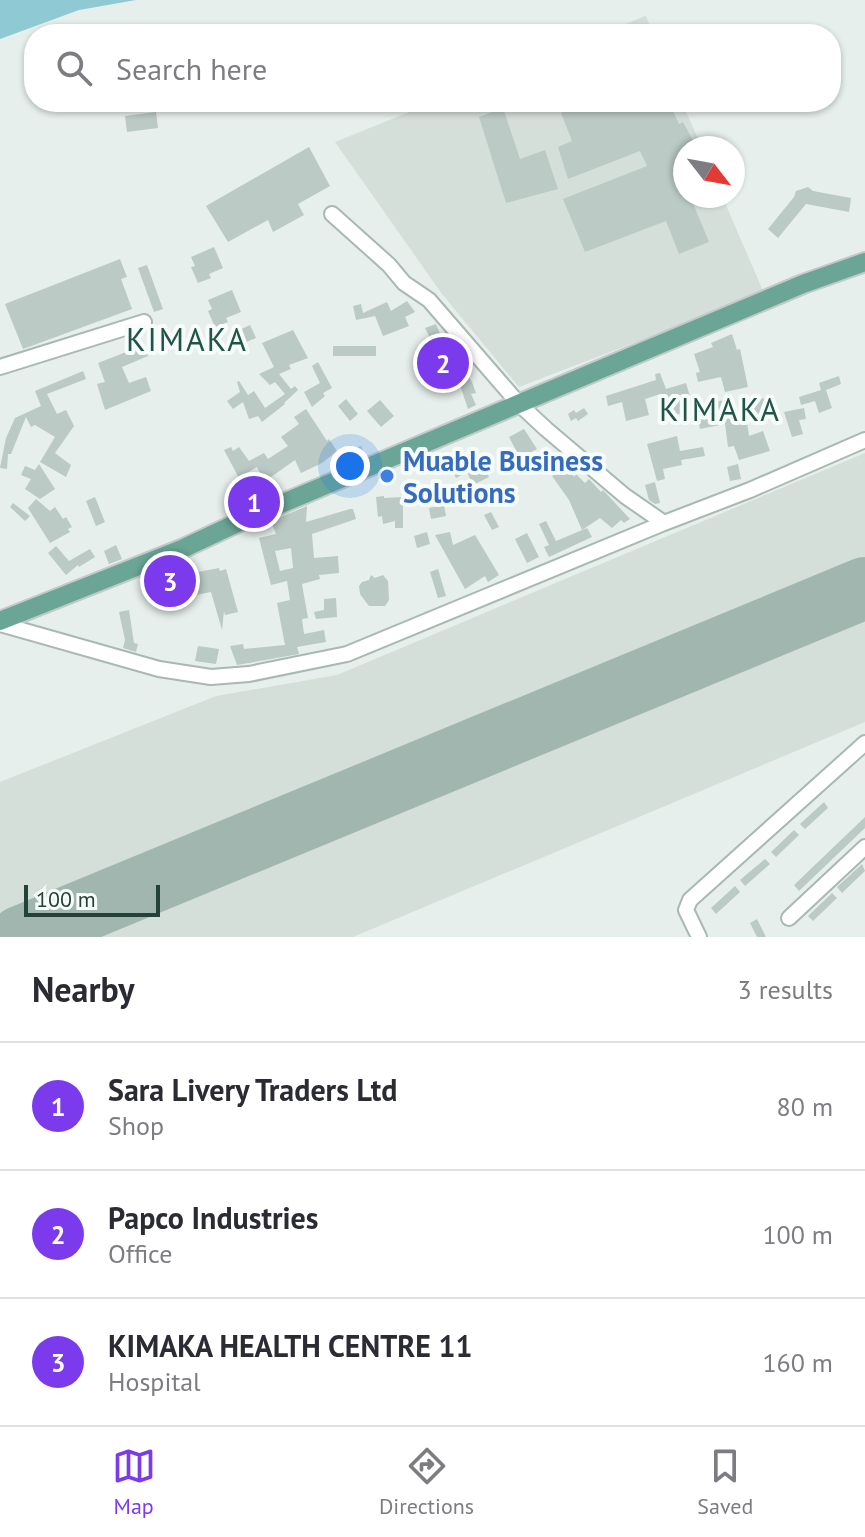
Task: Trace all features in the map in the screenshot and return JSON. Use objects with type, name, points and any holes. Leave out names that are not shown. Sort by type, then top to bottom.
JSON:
[{"type":"main road","points":[[0,622],[184,548],[250,517],[803,284],[865,262]]},
{"type":"street","points":[[332,214],[389,265],[404,283],[429,300],[519,404],[625,496],[664,523]]},
{"type":"street","points":[[0,367],[144,322]]},
{"type":"street","points":[[0,622],[159,669],[211,677],[249,674],[347,654],[865,440]]},
{"type":"street","points":[[699,937],[686,910],[690,900],[865,743]]},
{"type":"street","points":[[789,918],[865,847]]},
{"type":"shaded area","points":[[645,16],[649,24],[625,24]]},
{"type":"shaded area","points":[[409,112],[686,112],[697,136],[673,136],[673,208],[727,208],[764,293],[519,387],[442,294],[335,142]]},
{"type":"shaded area","points":[[865,453],[865,722],[353,937],[0,937],[0,782],[216,696],[337,675]]},
{"type":"water","points":[[0,0],[136,0],[79,10],[41,24],[24,24],[24,30],[0,39]]},
{"type":"building","points":[[156,112],[158,128],[127,132],[125,116]]},
{"type":"building","points":[[504,112],[520,159],[545,150],[558,189],[506,203],[479,117]]},
{"type":"building","points":[[563,112],[674,112],[679,124],[683,122],[691,136],[673,136],[673,208],[695,208],[709,242],[679,254],[666,221],[585,252],[563,199],[647,166],[640,151],[568,179],[558,147],[572,141],[561,113]]},
{"type":"building","points":[[309,147],[330,186],[298,204],[304,215],[273,232],[268,220],[228,242],[206,206]]},
{"type":"building","points":[[808,187],[813,191],[851,198],[849,212],[806,204],[778,238],[768,229],[796,191]]},
{"type":"building","points":[[214,247],[223,268],[209,274],[211,278],[198,283],[191,267],[195,266],[191,257]]},
{"type":"building","points":[[120,259],[127,277],[121,279],[132,309],[23,349],[5,304]]},
{"type":"building","points":[[147,265],[163,309],[154,312],[138,268]]},
{"type":"building","points":[[232,290],[241,312],[215,327],[208,311],[212,309],[208,300]]},
{"type":"building","points":[[407,301],[415,312],[405,317],[409,326],[383,336],[375,316],[356,320],[353,306],[361,304],[363,313],[387,302],[391,311]]},
{"type":"building","points":[[436,324],[439,337],[460,372],[464,370],[472,382],[476,393],[471,394],[476,405],[468,409],[459,382],[450,370],[447,372],[425,328]]},
{"type":"building","points":[[250,325],[256,338],[239,345],[233,333]]},
{"type":"building","points":[[293,330],[308,358],[289,365],[291,369],[279,374],[291,389],[295,386],[298,390],[262,422],[258,416],[249,419],[243,402],[233,409],[227,401],[240,392],[239,381],[248,395],[254,391],[265,408],[285,394],[275,382],[270,385],[259,374],[274,367],[262,343]]},
{"type":"building","points":[[732,334],[737,350],[740,349],[748,387],[725,392],[721,377],[698,382],[696,373],[700,372],[694,354],[713,347],[711,343]]},
{"type":"building","points":[[144,345],[148,356],[122,367],[129,383],[146,377],[151,391],[105,410],[97,384],[105,382],[98,363]]},
{"type":"building","points":[[333,346],[376,346],[376,356],[333,356]]},
{"type":"building","points":[[318,362],[332,388],[323,393],[325,396],[312,407],[304,392],[320,383],[312,366]]},
{"type":"building","points":[[83,371],[86,379],[47,394],[57,414],[66,410],[74,426],[55,453],[71,465],[66,477],[40,462],[55,437],[35,425],[31,427],[26,417],[11,454],[8,454],[7,469],[0,468],[6,438],[15,418],[41,406],[35,391]]},
{"type":"building","points":[[660,373],[666,389],[686,383],[692,403],[687,404],[689,410],[666,419],[660,394],[645,399],[649,415],[626,421],[622,402],[608,406],[606,396],[656,380],[655,374]]},
{"type":"building","points":[[839,376],[841,384],[826,390],[832,408],[819,413],[815,401],[801,405],[799,397],[821,390],[819,383]]},
{"type":"building","points":[[773,398],[775,415],[754,416],[753,399]]},
{"type":"building","points":[[346,399],[358,414],[350,421],[338,406]]},
{"type":"building","points":[[380,400],[394,416],[381,427],[367,411]]},
{"type":"building","points":[[733,400],[733,424],[747,422],[749,436],[763,431],[770,451],[739,460],[734,446],[728,447],[725,424],[700,429],[698,420],[719,413],[717,401]]},
{"type":"building","points":[[584,408],[588,414],[578,421],[576,418],[571,421],[568,414]]},
{"type":"building","points":[[804,408],[806,419],[799,420],[803,434],[792,437],[784,412]]},
{"type":"building","points":[[306,409],[337,451],[322,463],[301,473],[295,460],[264,482],[257,467],[239,478],[224,450],[231,447],[233,451],[239,447],[249,461],[264,453],[268,459],[288,446],[281,437],[299,424],[294,417]]},
{"type":"building","points":[[524,429],[537,449],[520,458],[509,437]]},
{"type":"building","points":[[677,436],[680,451],[703,447],[705,456],[681,460],[682,465],[663,469],[665,479],[657,481],[647,444]]},
{"type":"building","points":[[361,446],[364,453],[347,460],[344,453]]},
{"type":"building","points":[[467,454],[470,458],[474,456],[479,468],[483,466],[489,477],[473,485],[467,472],[456,478],[452,469],[461,464],[458,459]]},
{"type":"building","points":[[39,464],[55,489],[40,499],[25,489],[31,479],[21,475],[25,466],[35,470]]},
{"type":"building","points":[[738,464],[741,479],[730,481],[727,467]]},
{"type":"building","points":[[568,466],[574,477],[576,474],[585,483],[589,479],[601,492],[603,490],[630,519],[624,523],[621,520],[612,528],[600,518],[582,530],[569,500],[552,476]]},
{"type":"building","points":[[655,482],[660,503],[655,504],[649,500],[645,485]]},
{"type":"building","points":[[95,497],[105,522],[96,526],[86,501]]},
{"type":"building","points":[[376,497],[403,497],[403,528],[395,528],[395,521],[383,524],[382,516],[378,517]]},
{"type":"building","points":[[36,499],[50,511],[55,507],[63,519],[66,517],[72,527],[68,529],[70,532],[50,543],[28,508]]},
{"type":"building","points":[[13,503],[30,516],[25,521],[10,507]]},
{"type":"building","points":[[444,505],[446,516],[431,519],[429,508]]},
{"type":"building","points":[[307,506],[306,522],[350,509],[353,509],[356,519],[312,534],[314,558],[338,556],[339,573],[319,575],[320,579],[302,584],[308,618],[302,619],[304,634],[324,630],[326,642],[297,647],[299,654],[237,665],[230,646],[243,644],[244,649],[285,645],[277,603],[290,600],[287,581],[271,585],[259,538],[276,534],[271,521]],"holes":[[[291,548],[293,568],[280,571],[275,551]]]},
{"type":"building","points":[[491,512],[499,527],[492,530],[484,515]]},
{"type":"building","points":[[546,521],[556,541],[587,528],[592,537],[549,557],[544,547],[549,545],[539,524]]},
{"type":"building","points":[[427,532],[430,544],[417,548],[414,536]]},
{"type":"building","points":[[450,532],[453,545],[475,535],[499,575],[488,582],[485,576],[465,589],[435,535]]},
{"type":"building","points":[[527,533],[539,557],[527,563],[515,539]]},
{"type":"building","points":[[116,545],[122,559],[109,564],[104,551]]},
{"type":"building","points":[[56,546],[69,561],[90,549],[95,557],[66,575],[48,553]]},
{"type":"building","points":[[219,568],[220,571],[226,569],[238,612],[225,615],[224,611],[222,630],[211,592],[191,596],[187,574]]},
{"type":"building","points":[[438,569],[446,596],[438,598],[430,572]]},
{"type":"building","points":[[371,575],[375,578],[383,575],[388,581],[389,600],[385,606],[369,606],[360,594],[359,586]]},
{"type":"building","points":[[336,598],[337,617],[316,619],[314,612],[324,610],[324,599]]},
{"type":"building","points":[[129,610],[134,643],[138,644],[136,652],[123,648],[125,640],[119,612]]},
{"type":"building","points":[[198,646],[219,649],[216,664],[195,661]]},
{"type":"building","points":[[824,802],[828,808],[805,829],[800,824]]},
{"type":"building","points":[[865,817],[865,828],[799,891],[794,885]]},
{"type":"building","points":[[794,830],[799,835],[776,857],[771,852]]},
{"type":"building","points":[[765,859],[770,864],[745,886],[740,880]]},
{"type":"building","points":[[862,864],[865,871],[842,893],[837,887]]},
{"type":"building","points":[[735,886],[740,892],[716,914],[711,908]]},
{"type":"building","points":[[832,893],[837,898],[813,921],[808,916]]},
{"type":"building","points":[[757,919],[766,937],[757,937],[750,923]]},
{"type":"runway","points":[[20,937],[865,588]]},
{"type":"place","name":"Papco Industries","points":[[443,363]]},
{"type":"place","name":"Muable Business Solutions","points":[[387,476]]},
{"type":"place","name":"Sara Livery Traders Ltd","points":[[254,502]]},
{"type":"place","name":"KIMAKA HEALTH CENTRE 11","points":[[170,581]]},
{"type":"district","name":"KIMAKA","points":[[187,339]]},
{"type":"district","name":"KIMAKA","points":[[720,409]]}]
